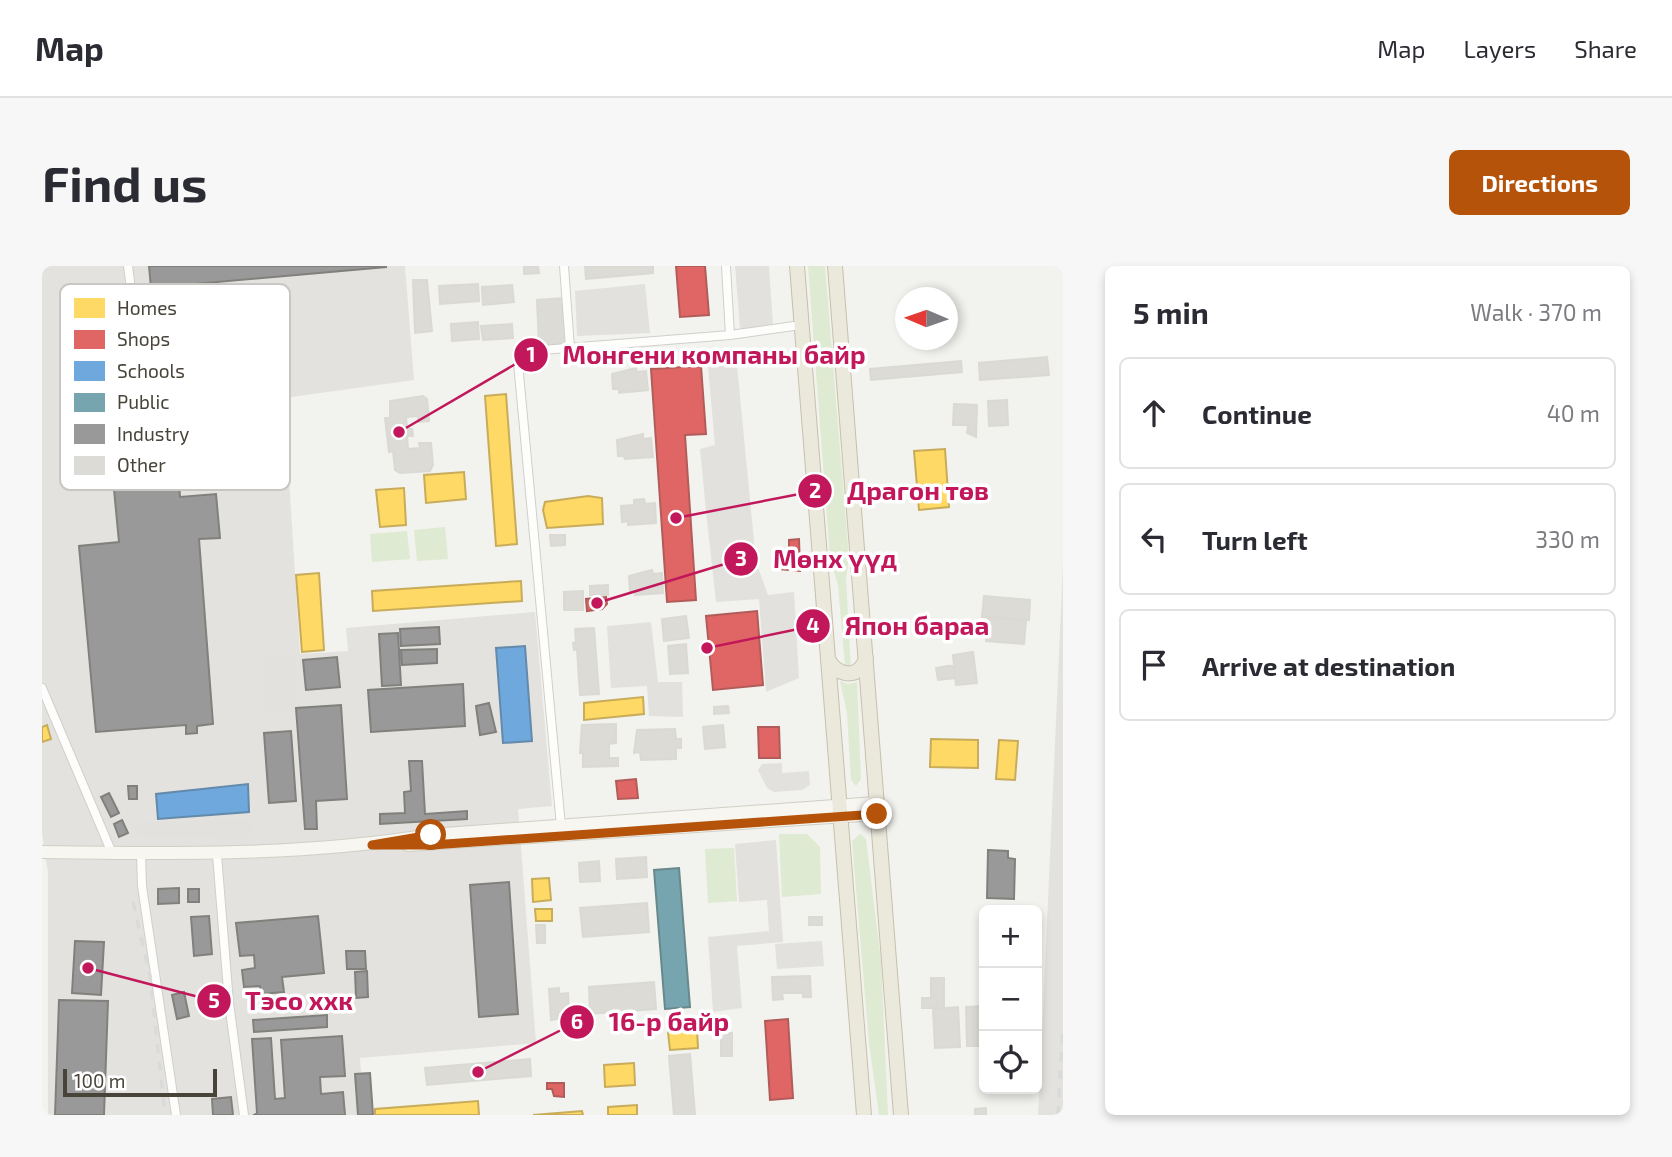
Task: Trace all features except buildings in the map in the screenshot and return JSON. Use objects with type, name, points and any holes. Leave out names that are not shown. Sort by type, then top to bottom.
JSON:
[{"type":"highway","points":[[797,266],[864,1115]]},
{"type":"highway","points":[[835,266],[901,1115]]},
{"type":"highway","points":[[829,661],[834,669],[850,674],[864,665],[866,657]]},
{"type":"main road","points":[[42,852],[217,855],[372,845],[432,845],[876,809]]},
{"type":"main road","points":[[372,845],[431,835],[841,812]]},
{"type":"street","points":[[128,266],[130,284]]},
{"type":"street","points":[[564,266],[570,348]]},
{"type":"street","points":[[726,266],[730,335]]},
{"type":"street","points":[[561,826],[517,352],[730,335],[801,326]]},
{"type":"street","points":[[42,688],[112,853]]},
{"type":"street","points":[[141,853],[142,887],[176,1115]]},
{"type":"street","points":[[217,855],[229,1003],[244,1115]]},
{"type":"shaded area","points":[[42,266],[405,266],[414,380],[290,397],[290,284],[60,284],[60,490],[290,490],[300,654],[348,651],[346,628],[535,612],[552,806],[518,809],[536,1043],[360,1058],[364,1115],[48,1115],[48,873],[42,833]]},
{"type":"shaded area","points":[[735,266],[769,266],[773,326],[740,329]]},
{"type":"shaded area","points":[[645,284],[650,333],[577,336],[575,291]]},
{"type":"shaded area","points":[[737,365],[756,562],[768,595],[794,592],[799,678],[766,692],[759,599],[716,602],[700,449],[715,445],[708,367]]},
{"type":"shaded area","points":[[1063,564],[1063,1115],[1038,1115],[1039,1094],[1042,1094],[1042,1034]]},
{"type":"shaded area","points":[[651,622],[658,682],[682,682],[683,717],[649,716],[647,686],[611,688],[607,626]]},
{"type":"shaded area","points":[[264,656],[295,656],[295,712],[264,711]]},
{"type":"shaded area","points":[[782,763],[782,773],[809,771],[810,785],[802,790],[774,792],[767,788],[758,770],[762,764]]},
{"type":"shaded area","points":[[252,819],[253,835],[244,839],[135,835],[134,823]]},
{"type":"shaded area","points":[[776,840],[783,942],[737,946],[742,1008],[713,1012],[708,937],[769,931],[767,900],[739,902],[735,844]]},
{"type":"shaded area","points":[[822,941],[824,966],[777,969],[775,944]]},
{"type":"green space","points":[[808,266],[825,266],[849,559],[846,578],[851,671],[845,666],[838,585],[830,557]]},
{"type":"green space","points":[[445,527],[448,559],[417,561],[414,530]]},
{"type":"green space","points":[[407,531],[410,559],[372,562],[370,534]]},
{"type":"green space","points":[[840,681],[848,684],[857,682],[861,779],[856,786],[851,780],[847,713]]},
{"type":"green space","points":[[779,834],[807,834],[820,847],[821,894],[782,897]]},
{"type":"green space","points":[[860,834],[866,839],[881,961],[888,1115],[879,1115],[869,1043],[852,841]]},
{"type":"green space","points":[[734,848],[737,901],[708,903],[705,849]]},
{"type":"railway","points":[[133,902],[150,976],[165,1115]]},
{"type":"railway","points":[[1058,1115],[1063,1026]]},
{"type":"place","name":"Монгени компаны байр","points":[[399,432]]},
{"type":"place","name":"Драгон төв","points":[[676,518]]},
{"type":"place","name":"Мөнх үүд","points":[[597,603]]},
{"type":"place","name":"Япон бараа","points":[[707,648]]},
{"type":"place","name":"Тэсо ххк","points":[[88,968]]},
{"type":"place","name":"16-р байр","points":[[478,1072]]},
{"type":"route","points":[[431,835],[372,845],[432,845],[877,814]]}]
